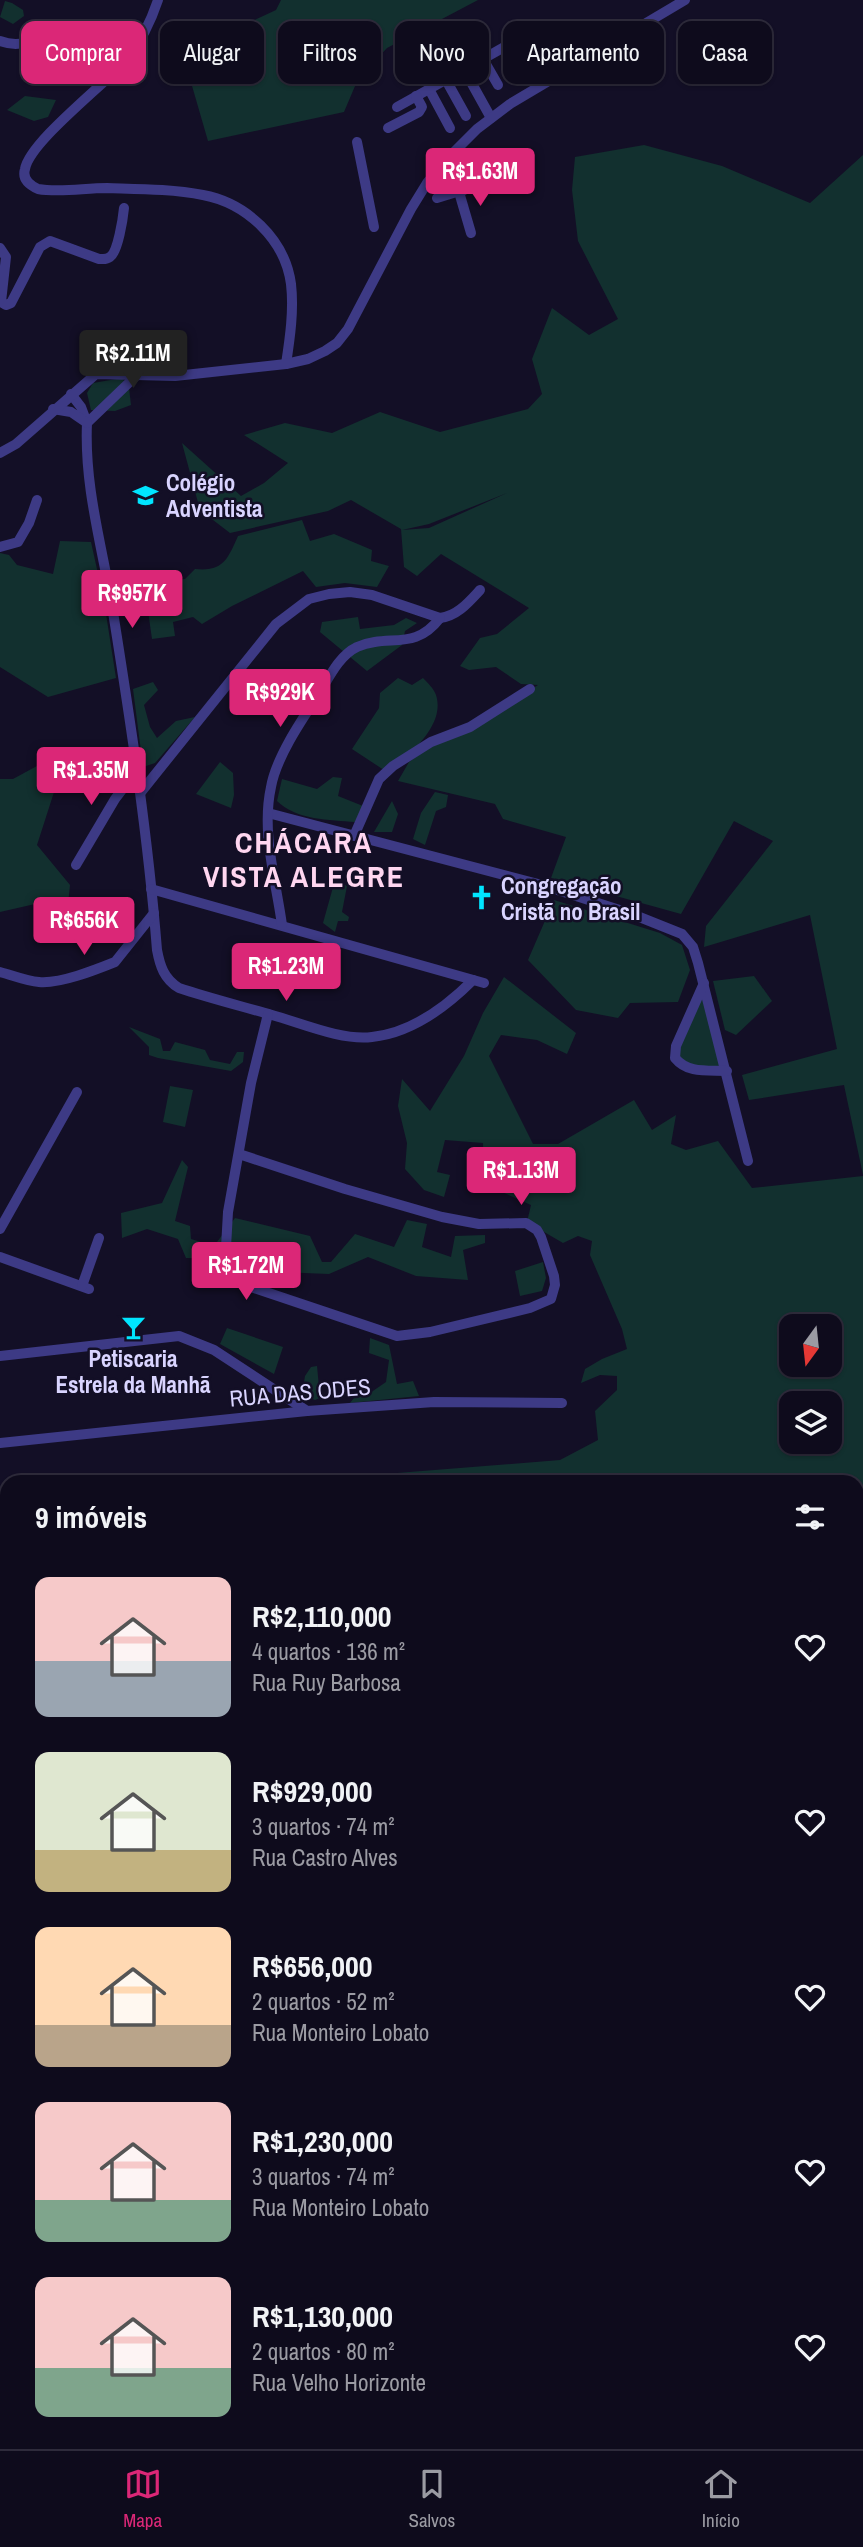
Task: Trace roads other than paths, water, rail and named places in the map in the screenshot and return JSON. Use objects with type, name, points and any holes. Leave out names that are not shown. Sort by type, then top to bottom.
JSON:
[{"type":"street","points":[[158,0],[146,31],[128,58],[35,149],[24,176],[29,185],[38,189],[106,188],[186,192],[223,201],[244,211],[269,235],[289,274],[292,311],[286,364]]},
{"type":"street","points":[[0,453],[16,443],[96,374],[135,377],[188,375],[286,364],[308,359],[337,343],[348,330],[411,209],[427,183],[447,159],[510,104],[685,0]]},
{"type":"street","points":[[0,41],[21,44]]},
{"type":"street","points":[[489,69],[498,85]]},
{"type":"street","points":[[397,107],[438,84]]},
{"type":"street","points":[[448,84],[466,116]]},
{"type":"street","points":[[472,84],[491,118]]},
{"type":"street","points":[[429,89],[450,128]]},
{"type":"street","points":[[388,128],[419,112],[422,107],[416,96]]},
{"type":"street","points":[[357,142],[374,227]]},
{"type":"street","points":[[457,169],[471,233]]},
{"type":"street","points":[[442,194],[461,191],[518,173]]},
{"type":"street","points":[[0,248],[6,257],[2,309],[11,303],[40,247],[50,241],[99,259],[108,259],[113,255],[124,208]]},
{"type":"street","points":[[87,423],[135,377]]},
{"type":"street","points":[[71,394],[79,403],[87,423],[90,494],[109,587],[138,769],[141,792],[151,890],[159,960],[161,969],[172,984],[191,992],[324,1031],[372,1037],[405,1028],[426,1018],[478,981],[151,890]]},
{"type":"street","points":[[53,409],[71,412],[87,423]]},
{"type":"street","points":[[0,547],[18,542],[29,523],[37,500]]},
{"type":"street","points":[[141,792],[276,624],[309,599],[350,592],[372,595],[440,618],[449,617],[458,611],[480,590]]},
{"type":"street","points":[[282,925],[269,844],[268,813],[270,788],[282,757],[314,700],[347,653],[372,643],[416,638],[431,629],[440,618]]},
{"type":"street","points":[[354,836],[379,779],[393,766],[430,742],[470,727],[530,689]]},
{"type":"street","points":[[76,865],[108,810],[138,769]]},
{"type":"street","points":[[268,813],[542,885],[675,929],[688,939],[693,947],[748,1161]]},
{"type":"street","points":[[0,972],[43,982],[79,975],[116,962],[154,914]]},
{"type":"street","points":[[704,983],[676,1046],[675,1058],[683,1067],[689,1069],[727,1071]]},
{"type":"street","points":[[240,1154],[431,1214],[479,1224],[526,1223],[537,1230],[547,1250],[555,1276],[553,1296],[547,1302],[530,1308],[444,1329],[397,1336],[242,1284],[225,1265],[224,1251],[228,1212],[251,1083],[268,1014]]},
{"type":"street","points":[[0,1228],[77,1092]]},
{"type":"street","points":[[0,1257],[85,1288],[99,1238]]},
{"type":"street","points":[[0,1356],[179,1336],[214,1350],[307,1411]]},
{"type":"street","name":"RUA DAS ODES","points":[[0,1443],[307,1411],[434,1402],[562,1403]]},
{"type":"place","name":"Colégio Adventista","points":[[146,495]]},
{"type":"place","name":"Congregação Cristã no Brasil","points":[[481,898]]},
{"type":"place","name":"Petiscaria Estrela da Manhã","points":[[133,1328]]},
{"type":"district","name":"CHÁCARA VISTA ALEGRE","points":[[304,859]]}]
